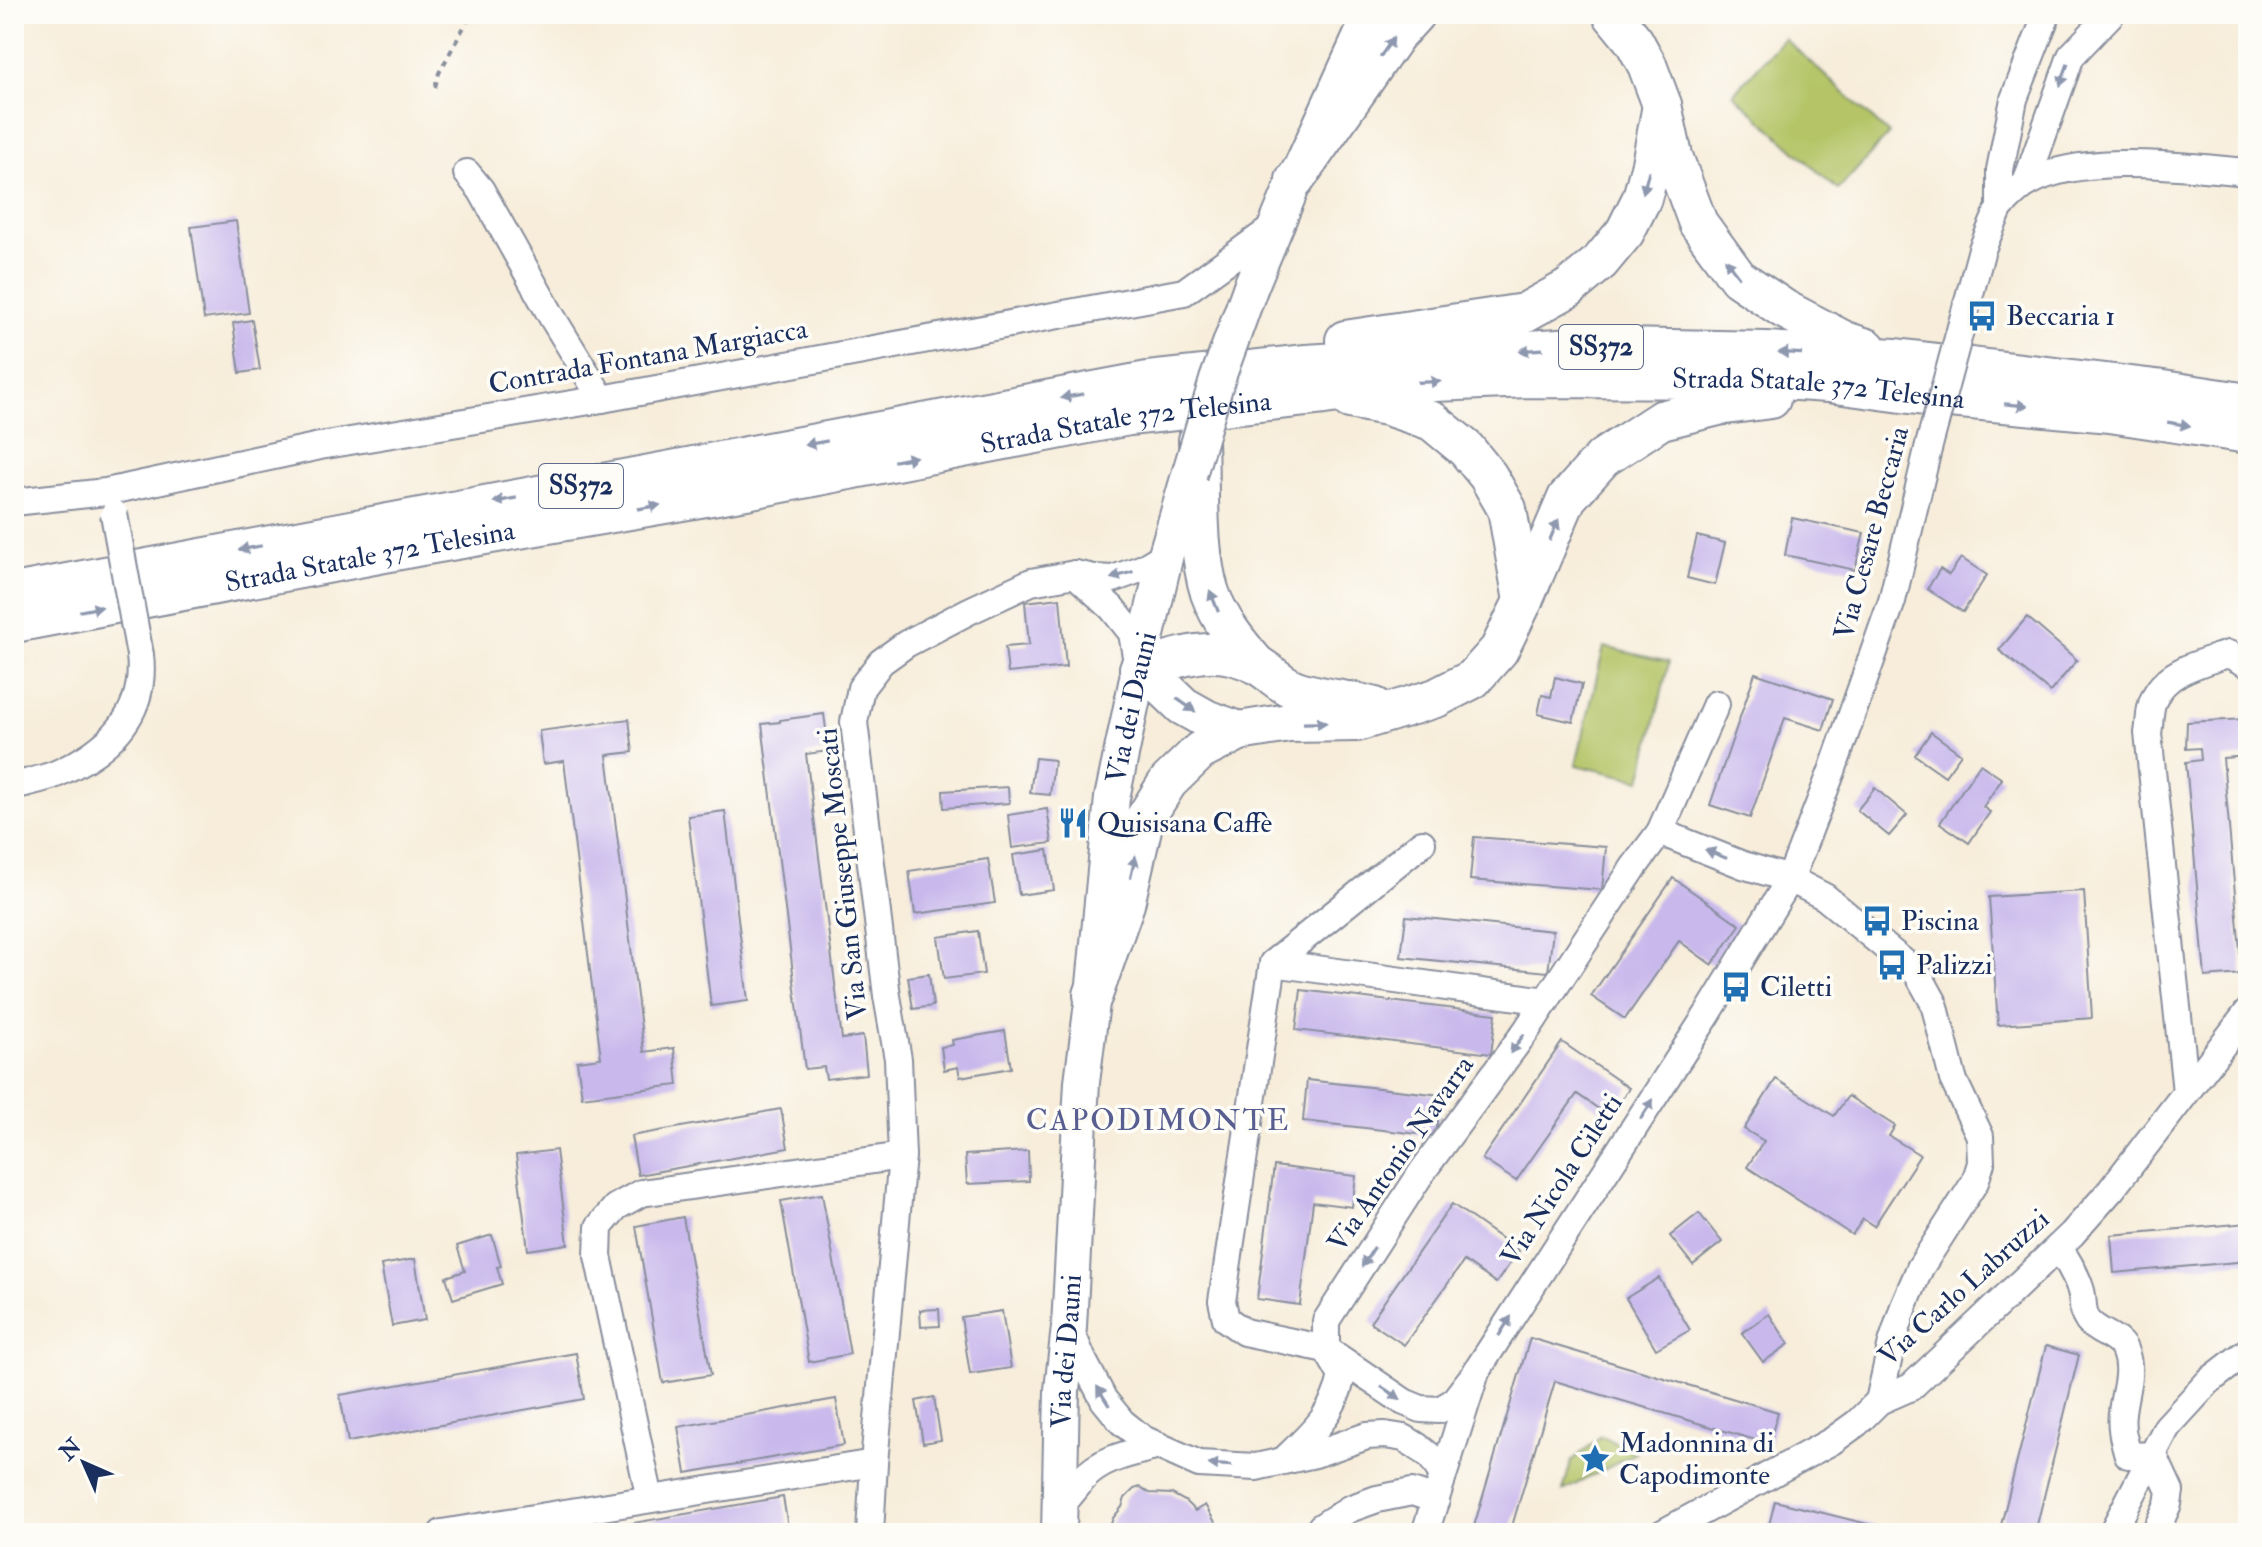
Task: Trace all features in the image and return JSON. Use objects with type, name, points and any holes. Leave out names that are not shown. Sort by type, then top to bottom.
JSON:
[{"type":"highway","points":[[1295,180],[1395,36],[1415,14]]},
{"type":"highway","points":[[1611,15],[1634,41],[1647,65],[1662,105],[1673,156],[1698,223],[1738,278],[1784,309],[1845,341],[1896,358]]},
{"type":"highway","points":[[1523,601],[1507,509],[1488,476],[1466,449],[1432,421],[1315,379],[1348,338],[1524,313],[1569,288],[1600,262],[1625,232],[1642,198],[1662,105]]},
{"type":"highway","name":"Strada Statale 372 Telesina","points":[[14,623],[421,546],[746,490],[1315,379],[1575,347],[1766,351],[1896,358],[2248,403]]},
{"type":"highway","name":"Strada Statale 372 Telesina","points":[[14,593],[1148,381],[1315,379],[1411,383],[1529,378],[1765,379],[2110,413],[2248,434]]},
{"type":"highway","points":[[1093,995],[1125,904],[1144,820],[1168,782],[1200,751],[1239,731],[1289,723],[1357,722],[1436,698],[1473,679],[1499,650],[1567,498],[1603,458],[1661,420],[1718,406],[1776,398],[1828,383]]},
{"type":"highway","points":[[1194,457],[1206,580],[1227,628],[1257,665]]},
{"type":"highway","points":[[1139,669],[1210,651],[1229,653],[1257,665],[1294,689],[1389,711]]},
{"type":"highway","points":[[1139,669],[1183,706],[1208,720],[1239,731]]},
{"type":"main road","name":"Via dei Dauni","points":[[1060,1519],[1062,1390],[1069,1327],[1082,1082],[1112,798],[1166,554],[1217,380],[1274,227],[1371,14]]},
{"type":"street","name":"Via Cesare Beccaria","points":[[1790,879],[1892,601],[1928,449],[1982,249],[2000,207],[2000,170],[2014,99],[2047,14]]},
{"type":"street","points":[[2026,183],[2071,56],[2111,14]]},
{"type":"street","points":[[2000,207],[2026,183],[2075,167],[2139,164],[2248,172]]},
{"type":"street","points":[[467,173],[481,190],[602,399]]},
{"type":"street","name":"Contrada Fontana Margiacca","points":[[14,502],[110,503],[320,446],[602,399],[1184,292],[1274,227]]},
{"type":"street","points":[[14,786],[55,775],[93,754],[124,726],[137,700],[142,671],[140,655],[110,503]]},
{"type":"street","name":"Via San Giuseppe Moscati","points":[[870,1533],[902,1156],[898,1059],[887,996],[854,722],[861,688],[881,662],[918,638],[1031,582],[1075,574],[1113,579],[1143,568],[1166,554]]},
{"type":"street","points":[[1075,574],[1112,608],[1132,633],[1139,669]]},
{"type":"street","points":[[2186,1092],[2148,733],[2153,700],[2168,679],[2197,664],[2228,654],[2248,664]]},
{"type":"street","name":"Via Antonio Navarra","points":[[1326,1349],[1326,1321],[1422,1172],[1496,1073],[1660,832],[1716,704]]},
{"type":"street","points":[[1660,832],[1743,865],[1790,879],[1825,897],[1918,974],[1934,1003],[1953,1079],[1980,1136],[1981,1163],[1975,1182],[1920,1268],[1892,1343],[1879,1401]]},
{"type":"street","points":[[1422,843],[1273,963],[1222,1301],[1226,1319],[1244,1332],[1326,1349],[1404,1402],[1421,1409],[1439,1410],[1453,1402],[1476,1372]]},
{"type":"street","name":"Via Nicola Ciletti","points":[[1425,1533],[1476,1372],[1707,1015],[1790,879]]},
{"type":"street","points":[[1273,963],[1546,1001]]},
{"type":"street","name":"Via Carlo Labruzzi","points":[[1663,1533],[1832,1441],[1857,1423],[1879,1401],[1911,1387],[2059,1247],[2111,1190],[2248,1012]]},
{"type":"street","points":[[650,1499],[598,1256],[599,1227],[616,1207],[641,1193],[902,1156]]},
{"type":"street","points":[[2059,1247],[2075,1274],[2089,1322],[2125,1349],[2129,1375],[2122,1412],[2122,1432],[2128,1455],[2154,1456]]},
{"type":"street","points":[[1069,1327],[1104,1400],[1122,1422],[1143,1439],[1199,1464],[1256,1467],[1315,1454],[1367,1436],[1385,1435],[1404,1438],[1417,1446],[1431,1457],[1443,1475]]},
{"type":"street","points":[[1284,1461],[1322,1422],[1338,1397],[1342,1376],[1326,1349]]},
{"type":"street","points":[[2112,1533],[2167,1427],[2209,1381],[2248,1351]]},
{"type":"street","points":[[1060,1519],[1084,1478],[1103,1463],[1159,1446]]},
{"type":"street","points":[[2154,1456],[2170,1491],[2168,1504],[2155,1533]]},
{"type":"street","points":[[442,1533],[874,1463]]},
{"type":"street","points":[[1321,1527],[1349,1509],[1377,1499],[1412,1492],[1436,1500]]},
{"type":"path","points":[[435,87],[439,73],[471,14]]},
{"type":"green space","points":[[1784,38],[1889,134],[1838,190],[1733,94]]},
{"type":"green space","points":[[1604,647],[1669,662],[1641,780],[1576,765]]},
{"type":"green space","points":[[1601,1436],[1636,1453],[1563,1491],[1571,1462]]},
{"type":"building","points":[[236,221],[249,313],[204,319],[191,227]]},
{"type":"building","points":[[252,320],[260,370],[240,373],[233,323]]},
{"type":"building","points":[[1792,518],[1864,533],[1855,570],[1785,555]]},
{"type":"building","points":[[1697,536],[1725,543],[1715,585],[1687,578]]},
{"type":"building","points":[[1961,558],[1987,575],[1963,612],[1927,589],[1940,569],[1949,575]]},
{"type":"building","points":[[1060,598],[1066,667],[1008,673],[1005,647],[1029,645],[1025,602]]},
{"type":"building","points":[[2027,617],[2077,660],[2050,692],[1999,650]]},
{"type":"building","points":[[1755,673],[1833,699],[1823,730],[1785,718],[1750,818],[1710,805]]},
{"type":"building","points":[[1555,677],[1582,684],[1573,722],[1538,714],[1542,695],[1551,697]]},
{"type":"building","points":[[824,714],[829,751],[806,754],[842,1039],[863,1036],[867,1074],[826,1079],[824,1067],[805,1069],[762,724]]},
{"type":"building","points":[[629,719],[633,752],[607,755],[644,1052],[674,1048],[678,1085],[582,1097],[577,1061],[601,1058],[564,761],[543,764],[539,731]]},
{"type":"building","points":[[2248,719],[2248,756],[2223,758],[2242,974],[2205,977],[2186,762],[2201,760],[2200,748],[2186,749],[2187,722]]},
{"type":"building","points":[[1931,732],[1961,754],[1945,776],[1915,755]]},
{"type":"building","points":[[1035,758],[1054,760],[1050,795],[1030,793]]},
{"type":"building","points":[[1980,764],[2002,779],[1983,807],[1990,812],[1969,843],[1940,823]]},
{"type":"building","points":[[1008,787],[1009,803],[944,808],[943,791]]},
{"type":"building","points":[[1875,788],[1907,815],[1889,836],[1857,810]]},
{"type":"building","points":[[1047,809],[1052,843],[1012,848],[1008,815]]},
{"type":"building","points":[[725,811],[748,1001],[711,1006],[688,816]]},
{"type":"building","points":[[1474,837],[1606,847],[1602,890],[1470,880]]},
{"type":"building","points":[[1048,850],[1054,890],[1019,895],[1013,855]]},
{"type":"building","points":[[988,859],[995,903],[915,914],[909,871]]},
{"type":"building","points":[[1673,878],[1740,925],[1712,965],[1679,941],[1625,1019],[1591,996]]},
{"type":"building","points":[[2084,891],[2092,1018],[1998,1025],[1989,897]]},
{"type":"building","points":[[1406,916],[1553,931],[1548,972],[1401,957]]},
{"type":"building","points":[[978,931],[984,974],[944,979],[938,937]]},
{"type":"building","points":[[929,974],[933,1006],[913,1009],[908,977]]},
{"type":"building","points":[[1301,990],[1496,1014],[1491,1054],[1296,1030]]},
{"type":"building","points":[[1005,1031],[1011,1068],[960,1077],[958,1067],[944,1070],[941,1047],[953,1045],[952,1040]]},
{"type":"building","points":[[1562,1042],[1629,1088],[1609,1116],[1577,1094],[1516,1181],[1482,1159]]},
{"type":"building","points":[[1776,1079],[1834,1116],[1848,1096],[1895,1126],[1889,1136],[1920,1155],[1874,1226],[1863,1219],[1852,1235],[1747,1167],[1764,1141],[1744,1129]]},
{"type":"building","points":[[1307,1080],[1441,1095],[1436,1136],[1303,1121]]},
{"type":"building","points":[[781,1109],[788,1148],[638,1175],[631,1136]]},
{"type":"building","points":[[556,1150],[568,1244],[528,1250],[516,1155]]},
{"type":"building","points":[[1028,1151],[1029,1181],[967,1184],[965,1155]]},
{"type":"building","points":[[1274,1166],[1356,1176],[1352,1207],[1313,1202],[1300,1305],[1257,1299]]},
{"type":"building","points":[[822,1194],[850,1354],[809,1362],[781,1201]]},
{"type":"building","points":[[1452,1204],[1519,1251],[1496,1283],[1464,1261],[1404,1345],[1370,1322]]},
{"type":"building","points":[[1699,1213],[1722,1242],[1693,1265],[1670,1236]]},
{"type":"building","points":[[683,1217],[711,1375],[663,1383],[636,1226]]},
{"type":"building","points":[[2248,1223],[2248,1261],[2114,1273],[2111,1235]]},
{"type":"building","points":[[492,1235],[501,1266],[497,1267],[502,1284],[453,1299],[446,1277],[465,1271],[457,1246]]},
{"type":"building","points":[[415,1259],[425,1320],[392,1326],[381,1265]]},
{"type":"building","points":[[1659,1278],[1690,1330],[1656,1349],[1626,1298]]},
{"type":"building","points":[[939,1309],[940,1326],[921,1327],[920,1310]]},
{"type":"building","points":[[1002,1311],[1011,1368],[970,1374],[961,1317]]},
{"type":"building","points":[[1769,1314],[1789,1344],[1763,1362],[1742,1333]]},
{"type":"building","points":[[1530,1338],[1778,1412],[1769,1444],[1555,1381],[1510,1533],[1472,1533]]},
{"type":"building","points":[[2046,1346],[2079,1355],[2035,1533],[1999,1533]]},
{"type":"building","points":[[576,1353],[584,1399],[348,1442],[340,1395]]},
{"type":"building","points":[[934,1397],[941,1440],[923,1443],[916,1401]]},
{"type":"building","points":[[836,1399],[844,1445],[686,1473],[678,1427]]},
{"type":"building","points":[[1140,1487],[1150,1493],[1172,1494],[1195,1511],[1205,1505],[1219,1529],[1214,1533],[1108,1533],[1125,1498]]},
{"type":"building","points":[[783,1497],[789,1533],[587,1533],[587,1531]]},
{"type":"building","points":[[1775,1501],[1900,1532],[1767,1533]]},
{"type":"place","name":"Beccaria 1","points":[[1982,316]]},
{"type":"place","name":"Quisisana Caffè","points":[[1073,823]]},
{"type":"place","name":"Piscina","points":[[1877,921]]},
{"type":"place","name":"Palizzi","points":[[1892,965]]},
{"type":"place","name":"Ciletti","points":[[1736,987]]},
{"type":"place","name":"Madonnina di Capodimonte","points":[[1595,1459]]},
{"type":"district","name":"CAPODIMONTE","points":[[1158,1120]]}]
